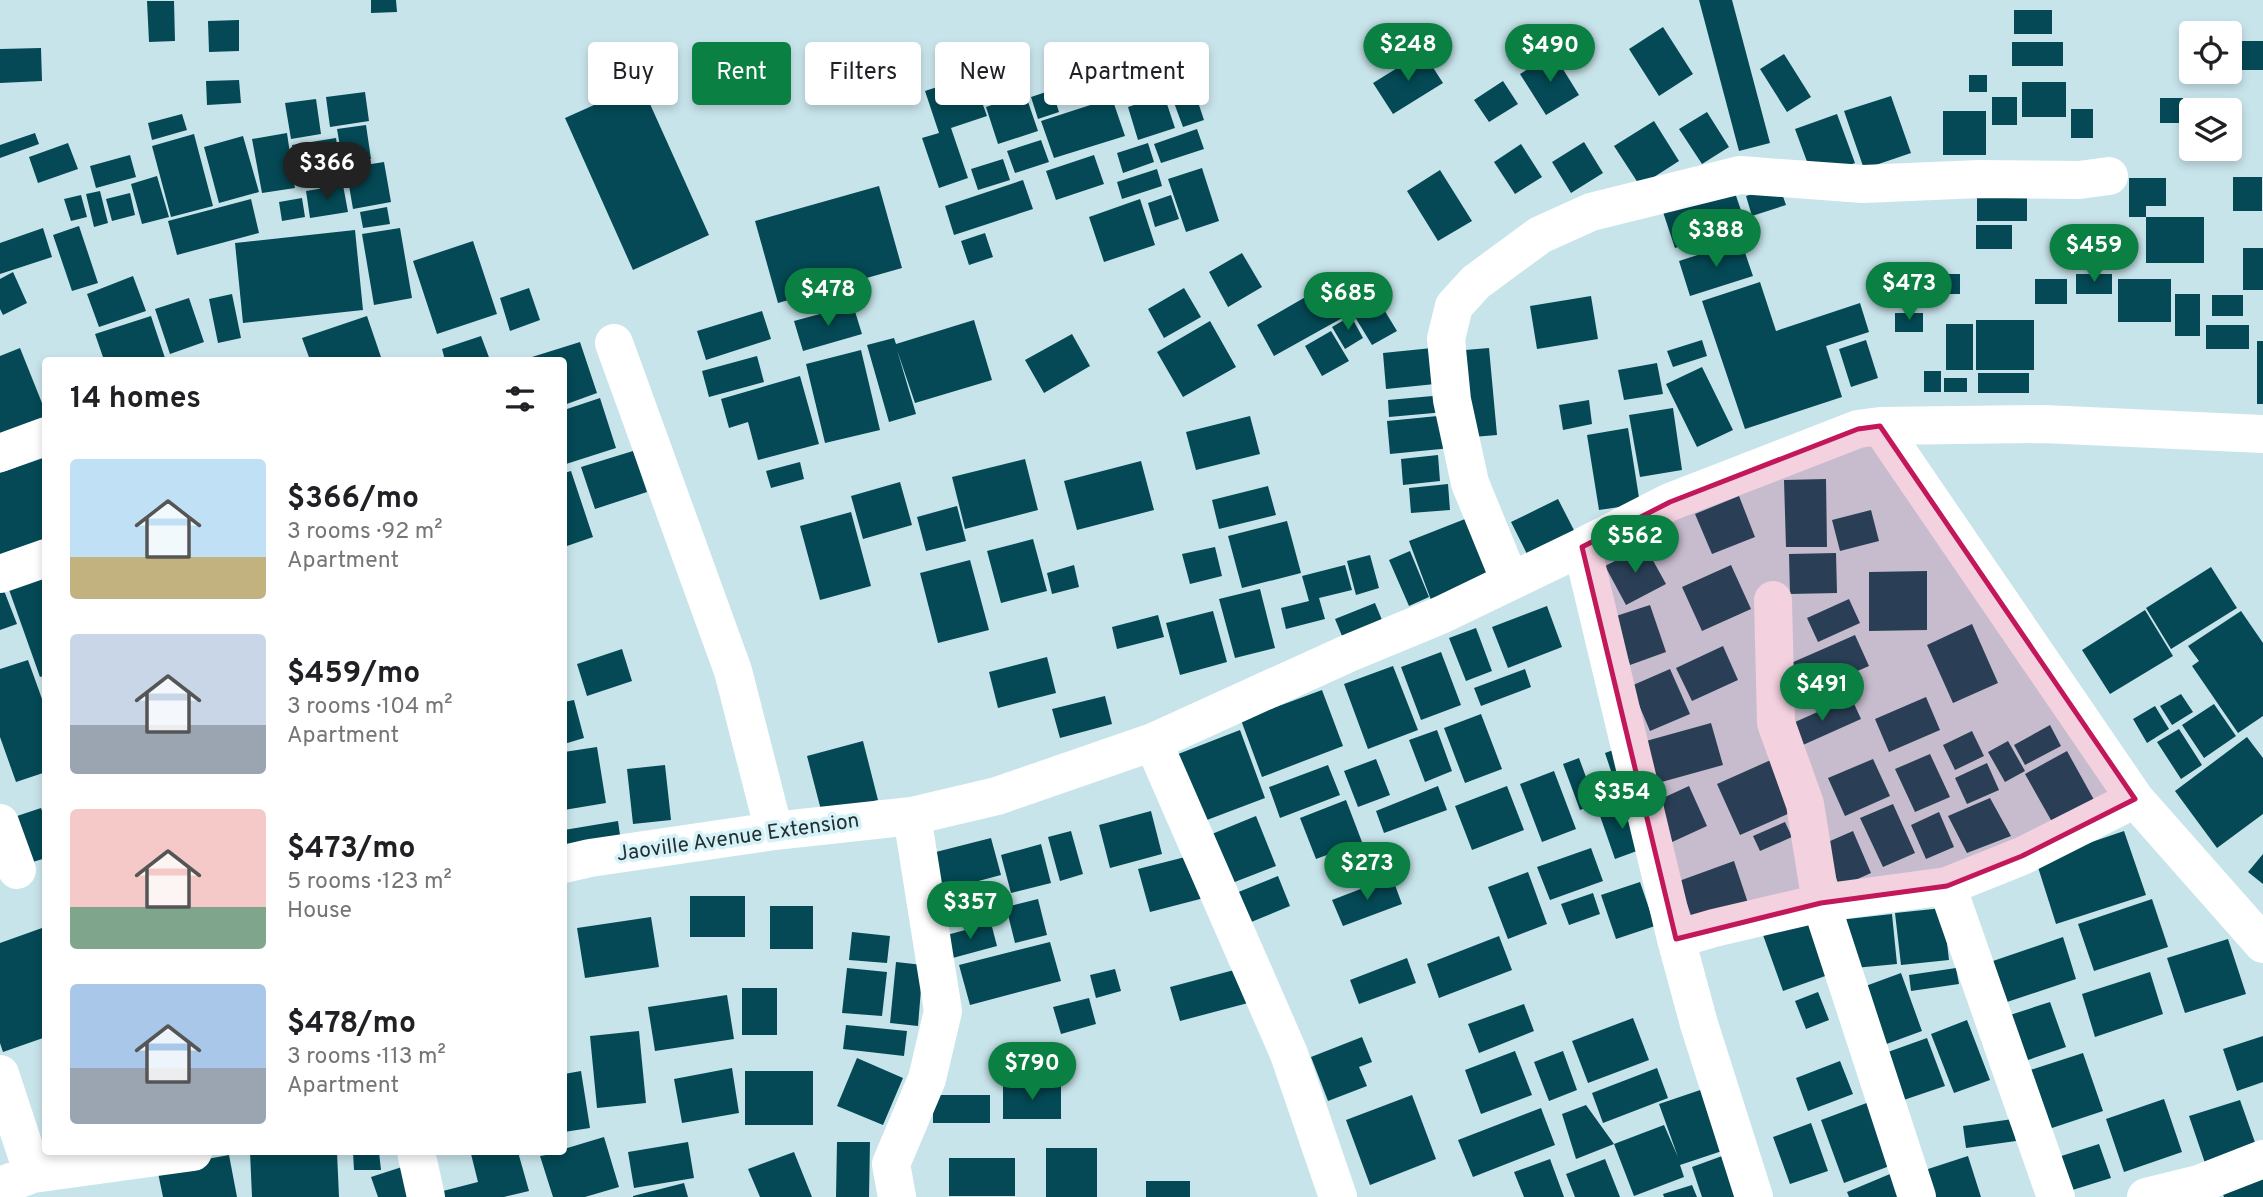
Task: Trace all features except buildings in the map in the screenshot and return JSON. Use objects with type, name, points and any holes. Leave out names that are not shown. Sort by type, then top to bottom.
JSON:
[{"type":"street","points":[[1510,581],[1470,483],[1452,400],[1446,339],[1454,306],[1476,282],[1540,235],[1591,212],[1741,175],[1863,184],[1979,179],[2079,180],[2109,176]]},
{"type":"street","points":[[614,343],[733,671],[774,831]]},
{"type":"street","name":"Jaoville Avenue Extension","points":[[567,863],[774,831],[912,816],[997,796],[1153,742],[1349,653],[1441,615],[1670,502],[1858,429],[1880,426],[2044,424],[2263,434]]},
{"type":"street","points":[[1880,426],[2135,799],[2263,943]]},
{"type":"street","points":[[0,453],[42,437]]},
{"type":"street","points":[[1582,547],[1676,939],[1699,1024],[1754,1197]]},
{"type":"street","points":[[0,574],[42,559]]},
{"type":"street","points":[[1773,600],[1776,723],[1805,804],[1821,903],[1917,1197]]},
{"type":"street","points":[[1153,742],[1289,1054],[1338,1197]]},
{"type":"street","points":[[1676,939],[1821,903],[1947,886],[2022,856],[2135,799]]},
{"type":"street","points":[[897,1197],[891,1164],[927,1079],[943,1011],[912,816]]},
{"type":"street","points":[[0,823],[21,874]]},
{"type":"street","points":[[1947,886],[2056,1197]]},
{"type":"street","points":[[0,1074],[17,1180],[174,1155]]},
{"type":"street","points":[[417,1155],[426,1197]]},
{"type":"street","points":[[2146,1197],[2199,1184],[2263,1159]]},
{"type":"highlighted area","points":[[1880,426],[2135,799],[2022,856],[1947,886],[1821,903],[1676,939],[1582,547],[1670,502],[1858,429]]}]
